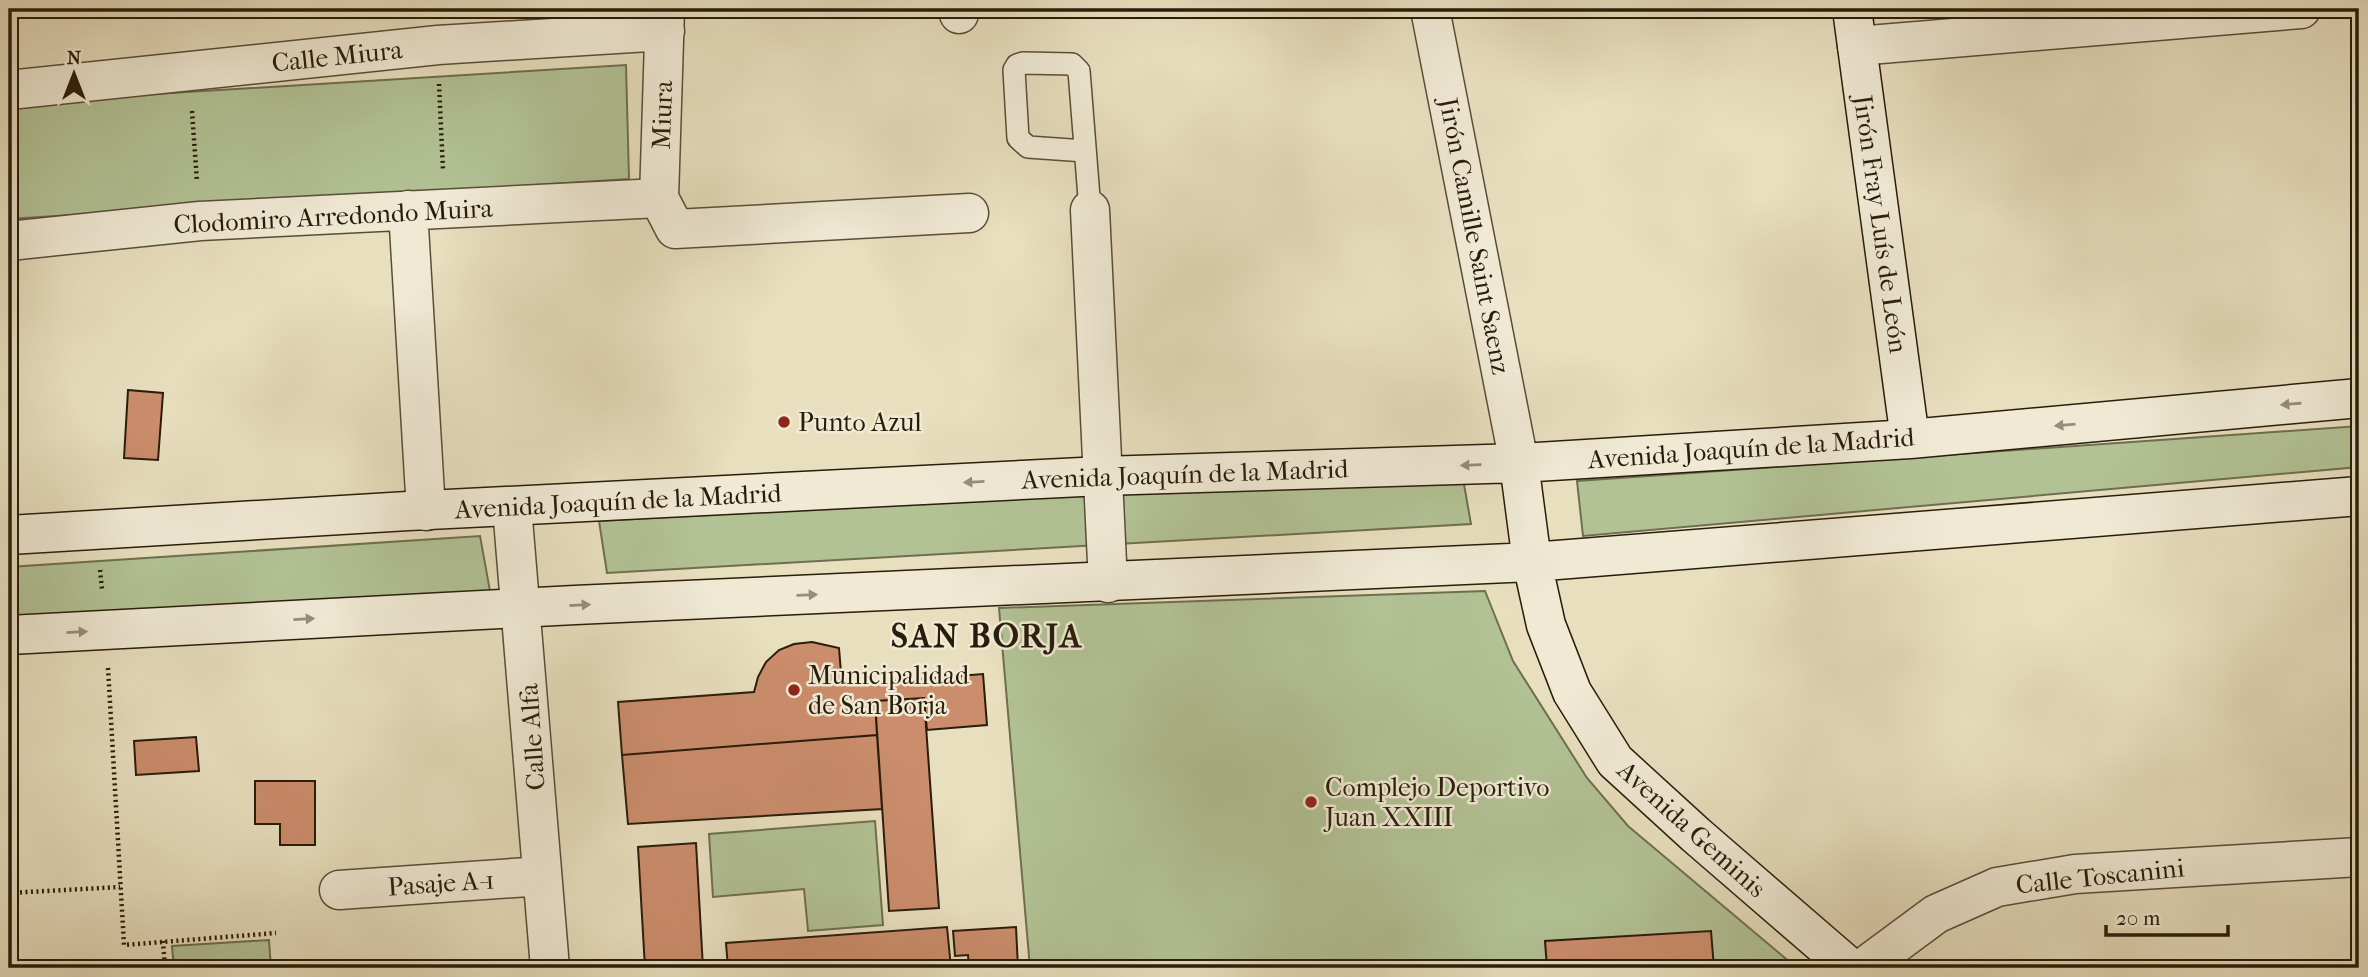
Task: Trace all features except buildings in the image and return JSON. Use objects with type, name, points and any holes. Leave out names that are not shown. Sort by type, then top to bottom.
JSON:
[{"type":"street","name":"Jirón Camille Saint Saenz","points":[[1430,9],[1519,463]]},
{"type":"street","points":[[1854,27],[2301,9]]},
{"type":"street","name":"Calle Miura","points":[[9,90],[665,20]]},
{"type":"street","name":"Miura","points":[[659,198],[665,20]]},
{"type":"street","name":"Jirón Fray Luís de León","points":[[1854,27],[1910,439]]},
{"type":"street","points":[[659,198],[675,229],[969,213]]},
{"type":"street","name":"Clodomiro Arredondo Muira","points":[[9,241],[201,221],[659,198]]},
{"type":"street","points":[[426,210],[426,511]]},
{"type":"street","points":[[1090,210],[1108,583]]},
{"type":"street","name":"Avenida Joaquín de la Madrid","points":[[9,535],[1102,476],[1519,463],[1910,439],[2359,398]]},
{"type":"street","name":"Avenida Geminis","points":[[1519,463],[1532,562],[1546,625],[1572,692],[1615,761],[1850,968]]},
{"type":"street","points":[[9,635],[520,608],[1532,562],[2359,496]]},
{"type":"street","name":"Calle Alfa","points":[[512,506],[550,968]]},
{"type":"street","name":"Calle Toscanini","points":[[1863,968],[1936,915],[1997,887],[2075,874],[2357,861]]},
{"type":"street","name":"Pasaje A-1","points":[[339,890],[542,876]]},
{"type":"lane","points":[[1085,151],[1028,147],[1018,138],[1014,70],[1017,65],[1072,64],[1079,71],[1090,210]]},
{"type":"path","points":[[426,210],[438,45]]},
{"type":"path","points":[[188,71],[201,221]]},
{"type":"path","points":[[99,561],[103,600]]},
{"type":"path","points":[[108,660],[124,945],[276,933]]},
{"type":"path","points":[[9,894],[120,887]]},
{"type":"path","points":[[163,941],[165,968]]},
{"type":"green space","points":[[626,65],[629,179],[9,219],[9,103]]},
{"type":"green space","points":[[2359,426],[2359,467],[1583,536],[1577,481]]},
{"type":"green space","points":[[1462,473],[1471,524],[607,573],[599,521]]},
{"type":"green space","points":[[480,536],[490,591],[9,619],[9,567]]},
{"type":"green space","name":"Complejo Deportivo Juan XXIII","points":[[1485,591],[1513,661],[1587,778],[1628,826],[1797,968],[1030,968],[999,608]]},
{"type":"green space","points":[[875,821],[883,925],[808,931],[804,889],[713,897],[709,834]]},
{"type":"green space","points":[[269,940],[271,968],[174,968],[172,946]]},
{"type":"place","name":"Punto Azul","points":[[784,422]]},
{"type":"place","name":"Municipalidad de San Borja","points":[[794,690]]},
{"type":"place","name":"Complejo Deportivo Juan XXIII","points":[[1311,802]]},
{"type":"district","name":"SAN BORJA","points":[[987,635]]}]
